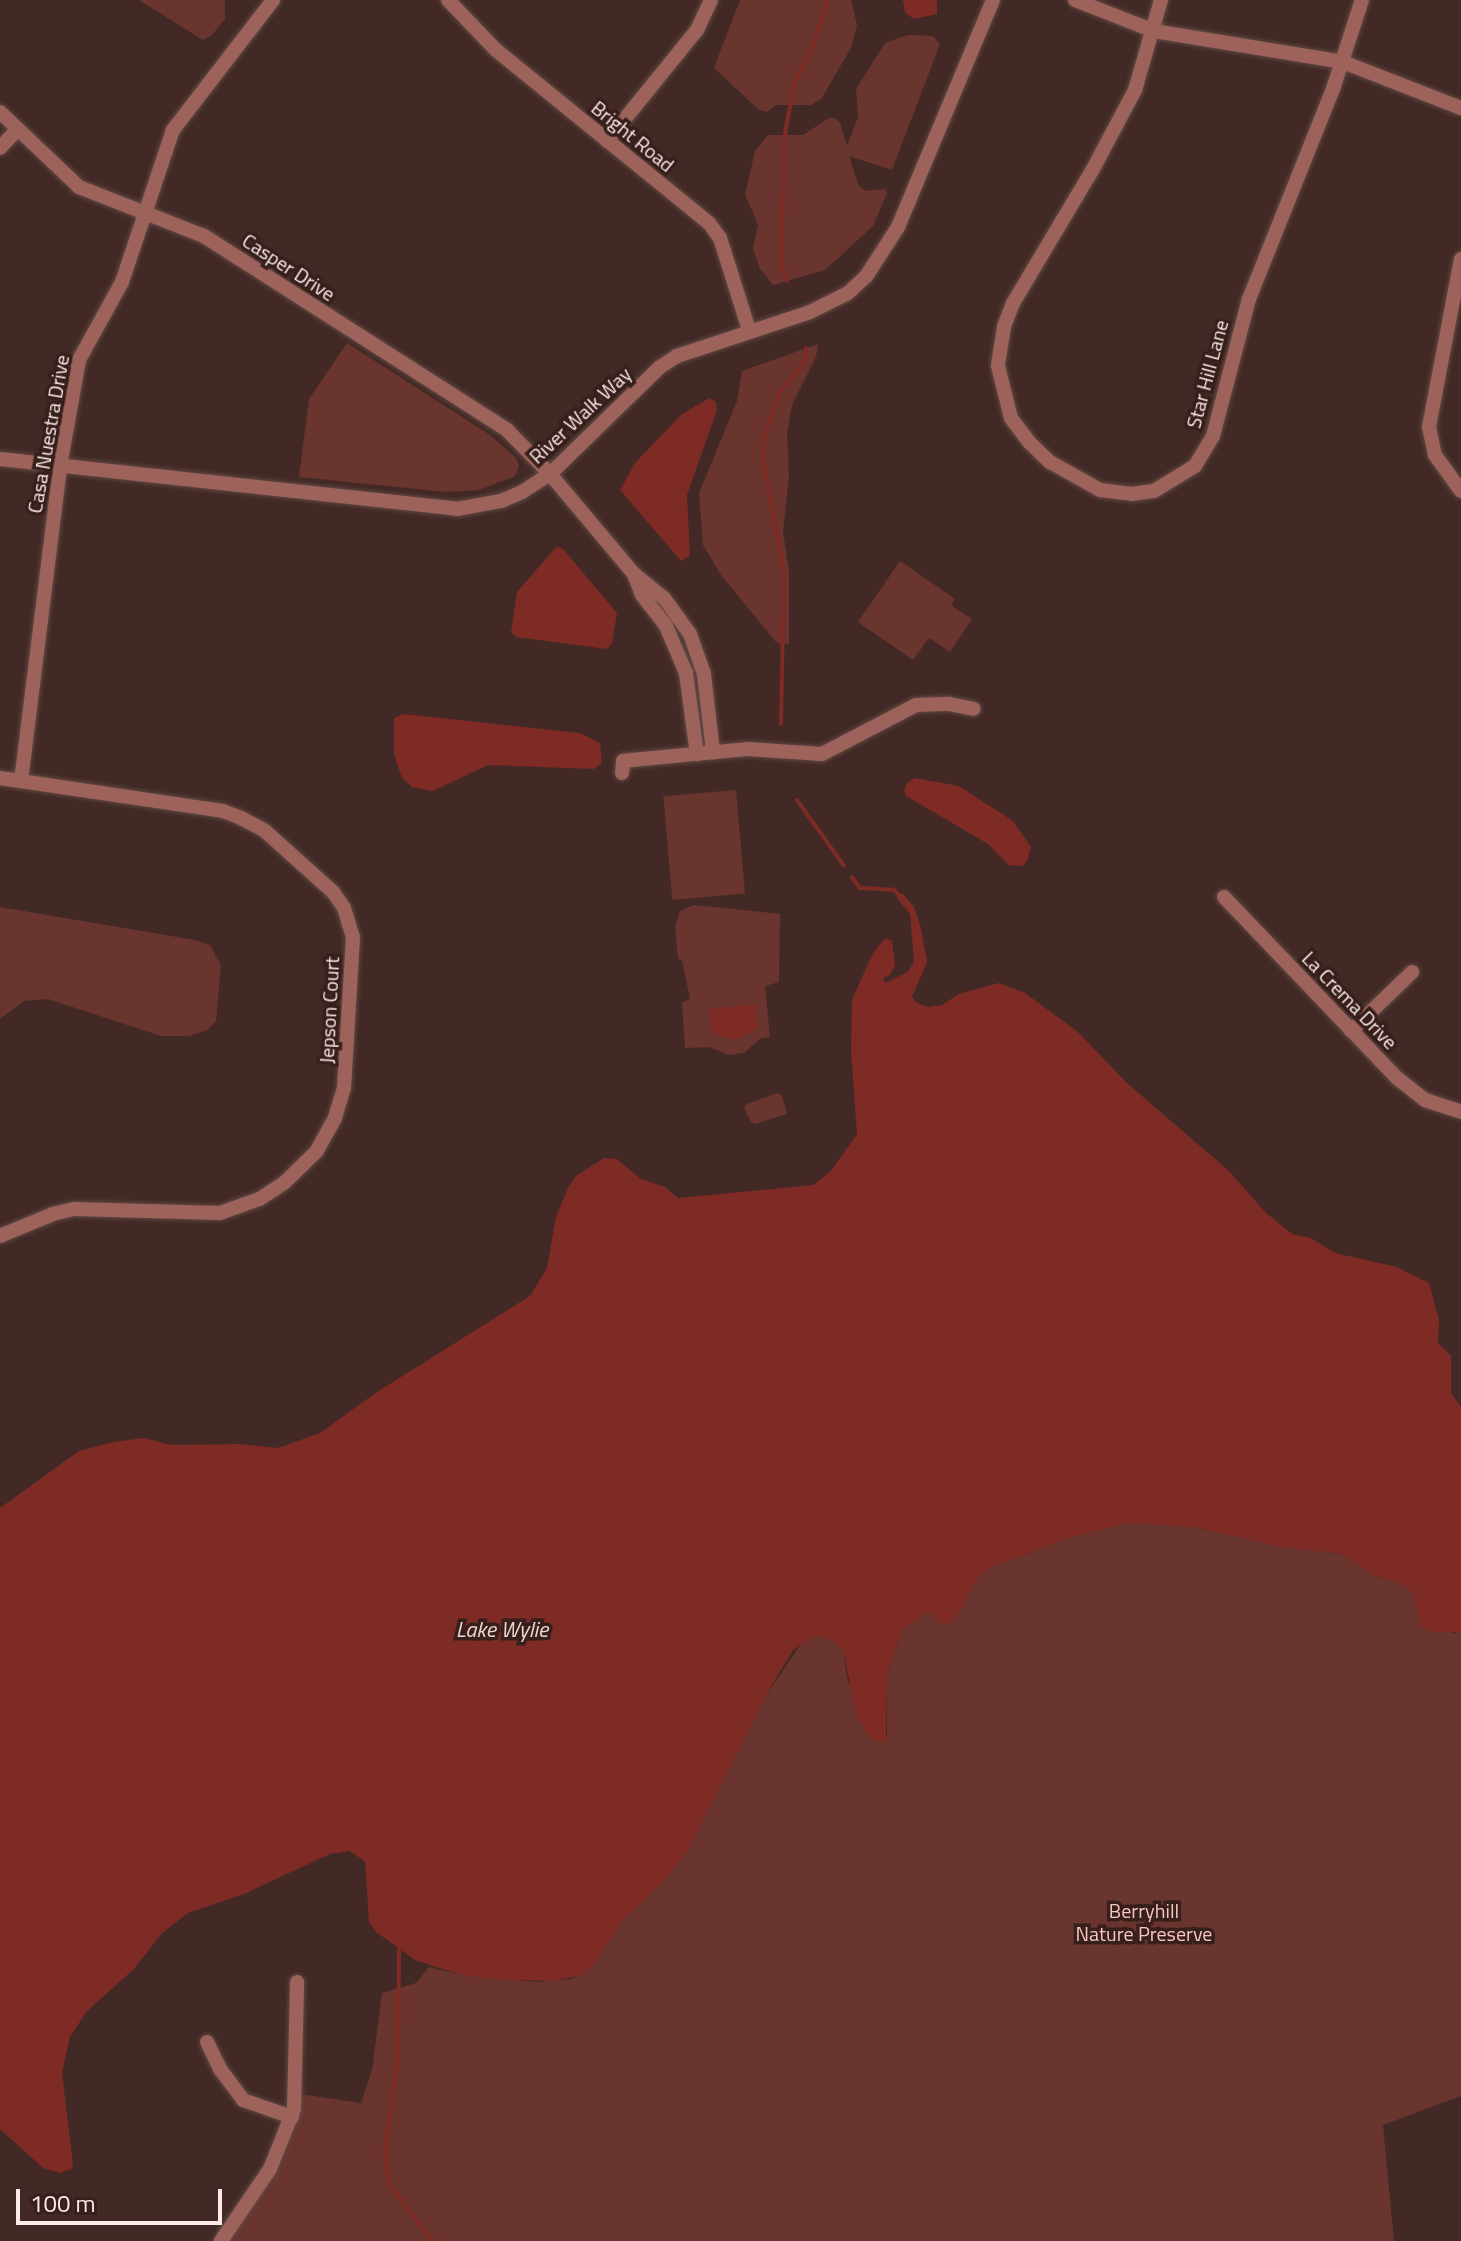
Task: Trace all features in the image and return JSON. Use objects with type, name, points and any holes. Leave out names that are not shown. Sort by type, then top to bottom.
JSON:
[{"type":"street","name":"Casa Nuestra Drive","points":[[21,781],[60,466],[81,353],[115,297],[173,130],[273,0]]},
{"type":"street","points":[[607,141],[697,30],[711,0]]},
{"type":"street","name":"River Walk Way","points":[[0,459],[457,509],[501,501],[550,474],[660,367],[692,349],[832,303],[848,293],[879,260],[898,227],[993,0]]},
{"type":"street","points":[[1075,0],[1154,31],[1343,62],[1461,108]]},
{"type":"street","name":"Star Hill Lane","points":[[1161,0],[1135,90],[1093,169],[1013,303],[1004,327],[998,366],[1011,418],[1030,443],[1050,462],[1100,490],[1132,494],[1154,491],[1195,466],[1213,436],[1249,299],[1343,62],[1362,0]]},
{"type":"street","name":"Bright Road","points":[[453,2],[496,50],[709,223],[720,238],[749,330]]},
{"type":"street","name":"Casper Drive","points":[[0,112],[79,187],[204,236],[507,430],[550,474],[634,574]]},
{"type":"street","points":[[0,148],[18,129]]},
{"type":"street","points":[[1461,259],[1429,427],[1435,455],[1461,491]]},
{"type":"street","points":[[634,574],[664,598],[690,634],[704,674],[713,752]]},
{"type":"street","points":[[634,574],[682,660],[697,754]]},
{"type":"street","points":[[622,773],[625,760],[764,749],[822,754],[916,705],[949,704],[974,709]]},
{"type":"street","name":"Jepson Court","points":[[0,778],[223,811],[265,831],[333,892],[344,908],[353,937],[352,998],[344,1088],[335,1118],[317,1151],[284,1183],[259,1199],[220,1213],[74,1209],[0,1236]]},
{"type":"street","name":"La Crema Drive","points":[[1224,897],[1412,1091],[1425,1100],[1461,1112]]},
{"type":"street","points":[[1351,1031],[1412,972]]},
{"type":"street","points":[[221,2241],[259,2190],[292,2117],[297,1982]]},
{"type":"street","points":[[207,2042],[226,2079],[243,2100],[292,2117]]},
{"type":"green space","points":[[139,0],[225,0],[225,19],[212,35],[203,40]]},
{"type":"green space","points":[[740,0],[851,0],[857,25],[851,48],[821,99],[811,105],[776,105],[767,112],[759,110],[714,68]]},
{"type":"green space","points":[[908,35],[933,36],[940,44],[892,170],[849,156],[859,186],[866,191],[885,189],[887,193],[873,226],[825,270],[773,285],[759,267],[753,248],[758,224],[745,195],[755,151],[768,135],[803,135],[829,118],[835,118],[840,123],[847,146],[858,117],[856,89],[885,43]]},
{"type":"green space","points":[[347,343],[490,435],[516,458],[519,466],[515,476],[479,490],[446,492],[299,477],[309,399]]},
{"type":"green space","points":[[818,344],[816,357],[792,405],[787,433],[789,476],[783,532],[789,571],[789,644],[783,644],[776,642],[721,575],[703,545],[699,493],[737,401],[742,371]]},
{"type":"green space","points":[[900,561],[955,599],[951,605],[972,619],[950,652],[929,638],[913,660],[858,622]]},
{"type":"green space","points":[[736,790],[745,894],[672,900],[663,796]]},
{"type":"green space","points":[[694,905],[780,914],[779,982],[765,986],[770,1037],[761,1038],[744,1053],[729,1055],[709,1047],[685,1048],[682,1003],[690,999],[682,960],[678,959],[675,927],[680,911]]},
{"type":"green space","points":[[0,907],[210,945],[221,966],[216,1021],[207,1030],[189,1036],[161,1036],[48,999],[24,1001],[0,1019]]},
{"type":"green space","points":[[777,1093],[782,1095],[787,1114],[755,1124],[751,1122],[744,1108],[747,1104]]},
{"type":"green space","name":"Berryhill Nature Preserve","points":[[1128,1523],[1195,1527],[1276,1546],[1341,1554],[1375,1576],[1404,1585],[1452,1633],[1461,1632],[1461,2096],[1383,2125],[1394,2241],[227,2241],[300,2094],[361,2103],[372,2070],[382,1993],[416,1983],[429,1967],[461,1975],[537,1982],[571,1979],[590,1970],[623,1920],[665,1880],[687,1852],[766,1695],[803,1641],[816,1635],[835,1642],[843,1651],[848,1682],[887,1737],[887,1674],[902,1631],[912,1620],[923,1614],[931,1614],[942,1624],[953,1622],[980,1575],[996,1565],[1075,1536]]},
{"type":"water","points":[[903,0],[937,0],[937,14],[914,19],[905,13]]},
{"type":"water","points":[[709,398],[716,402],[717,410],[687,495],[690,556],[681,561],[620,490],[635,463],[681,415]]},
{"type":"water","points":[[557,546],[564,550],[617,613],[612,643],[607,649],[516,637],[511,632],[517,592]]},
{"type":"water","points":[[403,714],[580,733],[600,743],[602,763],[594,769],[488,765],[433,791],[412,787],[402,778],[394,754],[394,718]]},
{"type":"water","points":[[915,778],[959,786],[1013,821],[1031,847],[1027,861],[1022,866],[1009,865],[988,844],[906,796],[907,783]]},
{"type":"water","name":"Lake Wylie","points":[[898,894],[903,894],[914,907],[927,962],[912,997],[917,1003],[928,1007],[942,1005],[959,994],[999,983],[1025,993],[1078,1032],[1128,1084],[1229,1171],[1265,1212],[1292,1234],[1311,1238],[1335,1253],[1397,1267],[1429,1283],[1439,1320],[1438,1343],[1451,1356],[1451,1393],[1461,1407],[1461,1632],[1430,1632],[1421,1627],[1414,1595],[1404,1585],[1375,1576],[1341,1554],[1276,1546],[1195,1527],[1128,1523],[1075,1536],[996,1565],[980,1575],[953,1622],[942,1624],[931,1614],[923,1614],[902,1631],[887,1674],[886,1742],[872,1740],[857,1716],[843,1651],[835,1642],[816,1635],[793,1650],[766,1695],[687,1852],[665,1880],[623,1920],[590,1970],[581,1975],[555,1981],[504,1980],[461,1975],[415,1960],[376,1932],[369,1922],[365,1861],[349,1851],[330,1854],[244,1894],[188,1913],[162,1933],[134,1969],[87,2011],[70,2037],[62,2072],[73,2164],[71,2169],[60,2173],[43,2168],[0,2129],[0,1508],[79,1451],[113,1442],[144,1438],[171,1445],[240,1444],[278,1448],[320,1433],[374,1394],[530,1296],[547,1268],[556,1217],[568,1188],[576,1176],[604,1158],[617,1159],[641,1179],[665,1187],[678,1198],[813,1185],[831,1171],[857,1134],[851,1051],[852,1000],[859,984],[873,953],[885,938],[892,941],[895,965],[890,975],[883,978],[885,983],[908,972],[914,961],[910,914],[897,898]]},
{"type":"water","points":[[755,1004],[757,1028],[733,1040],[712,1033],[709,1009]]},
{"type":"waterway","points":[[787,281],[781,264],[785,133],[795,81],[812,48],[828,0]]},
{"type":"waterway","points":[[781,724],[784,572],[763,461],[764,437],[780,392],[805,361],[806,348]]},
{"type":"waterway","points":[[797,800],[844,866]]},
{"type":"waterway","points":[[852,877],[860,888],[894,890],[898,894]]},
{"type":"waterway","points":[[399,1949],[398,2056],[385,2152],[389,2183],[432,2241]]}]
